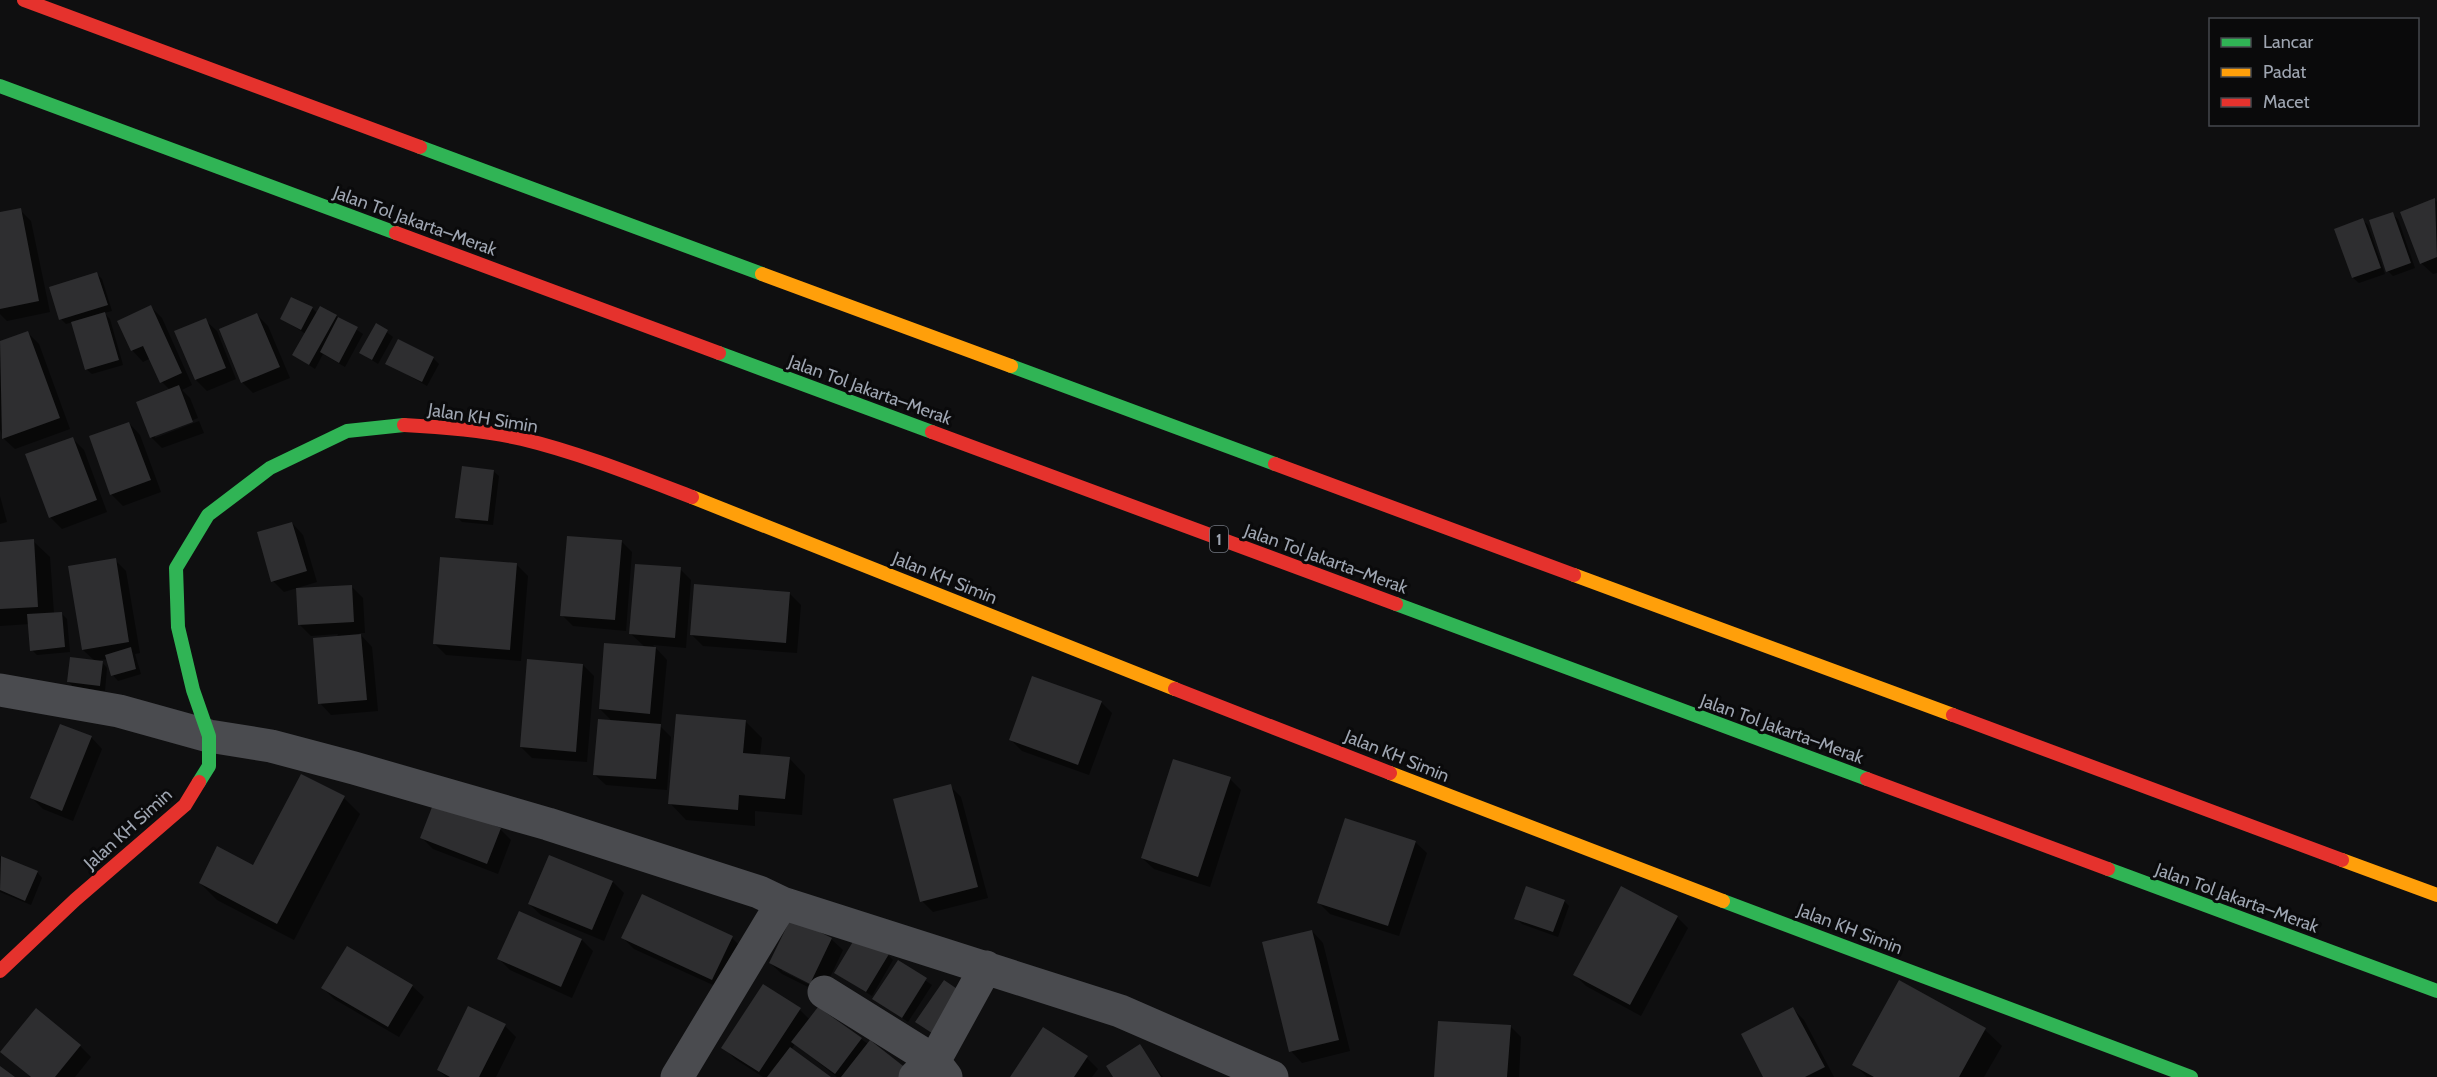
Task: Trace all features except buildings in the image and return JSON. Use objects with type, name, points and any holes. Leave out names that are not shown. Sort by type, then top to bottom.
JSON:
[{"type":"main road","points":[[24,0],[2437,895]]},
{"type":"main road","name":"Jalan Tol Jakarta–Merak","points":[[0,86],[2437,991]]},
{"type":"main road","name":"Jalan KH Simin","points":[[0,971],[75,900],[143,844],[185,805],[209,766],[209,736],[193,690],[178,627],[176,568],[208,516],[270,468],[347,431],[404,425],[453,428],[522,439],[633,474],[1482,810],[2191,1077]]},
{"type":"street","points":[[0,690],[119,711],[209,736],[271,746],[548,824],[759,892],[782,903],[1120,1011],[1272,1077]]},
{"type":"street","points":[[677,1077],[782,903]]},
{"type":"street","points":[[824,992],[931,1071],[986,967]]},
{"type":"traffic: fast","points":[[0,86],[396,233]]},
{"type":"traffic: fast","points":[[420,147],[762,274]]},
{"type":"traffic: fast","points":[[719,353],[932,432]]},
{"type":"traffic: fast","points":[[1011,366],[1275,464]]},
{"type":"traffic: fast","points":[[199,782],[209,766],[209,736],[193,690],[178,627],[176,568],[208,515],[270,468],[347,431],[404,425]]},
{"type":"traffic: fast","points":[[1396,604],[1867,779]]},
{"type":"traffic: fast","points":[[2108,869],[2437,991]]},
{"type":"traffic: fast","points":[[1723,901],[2191,1077]]},
{"type":"traffic: slow","points":[[762,274],[1011,366]]},
{"type":"traffic: slow","points":[[692,497],[1175,689]]},
{"type":"traffic: slow","points":[[1574,575],[1953,715]]},
{"type":"traffic: slow","points":[[1390,773],[1723,901]]},
{"type":"traffic: slow","points":[[2342,860],[2437,895]]},
{"type":"traffic: jam","points":[[24,0],[420,147]]},
{"type":"traffic: jam","points":[[396,233],[719,353]]},
{"type":"traffic: jam","points":[[404,425],[463,429],[522,439],[587,458],[692,497]]},
{"type":"traffic: jam","points":[[932,432],[1396,604]]},
{"type":"traffic: jam","points":[[1275,464],[1574,575]]},
{"type":"traffic: jam","points":[[1175,689],[1390,773]]},
{"type":"traffic: jam","points":[[1953,715],[2342,860]]},
{"type":"traffic: jam","points":[[1867,779],[2108,869]]},
{"type":"traffic: jam","points":[[0,971],[75,900],[185,805],[199,782]]}]
